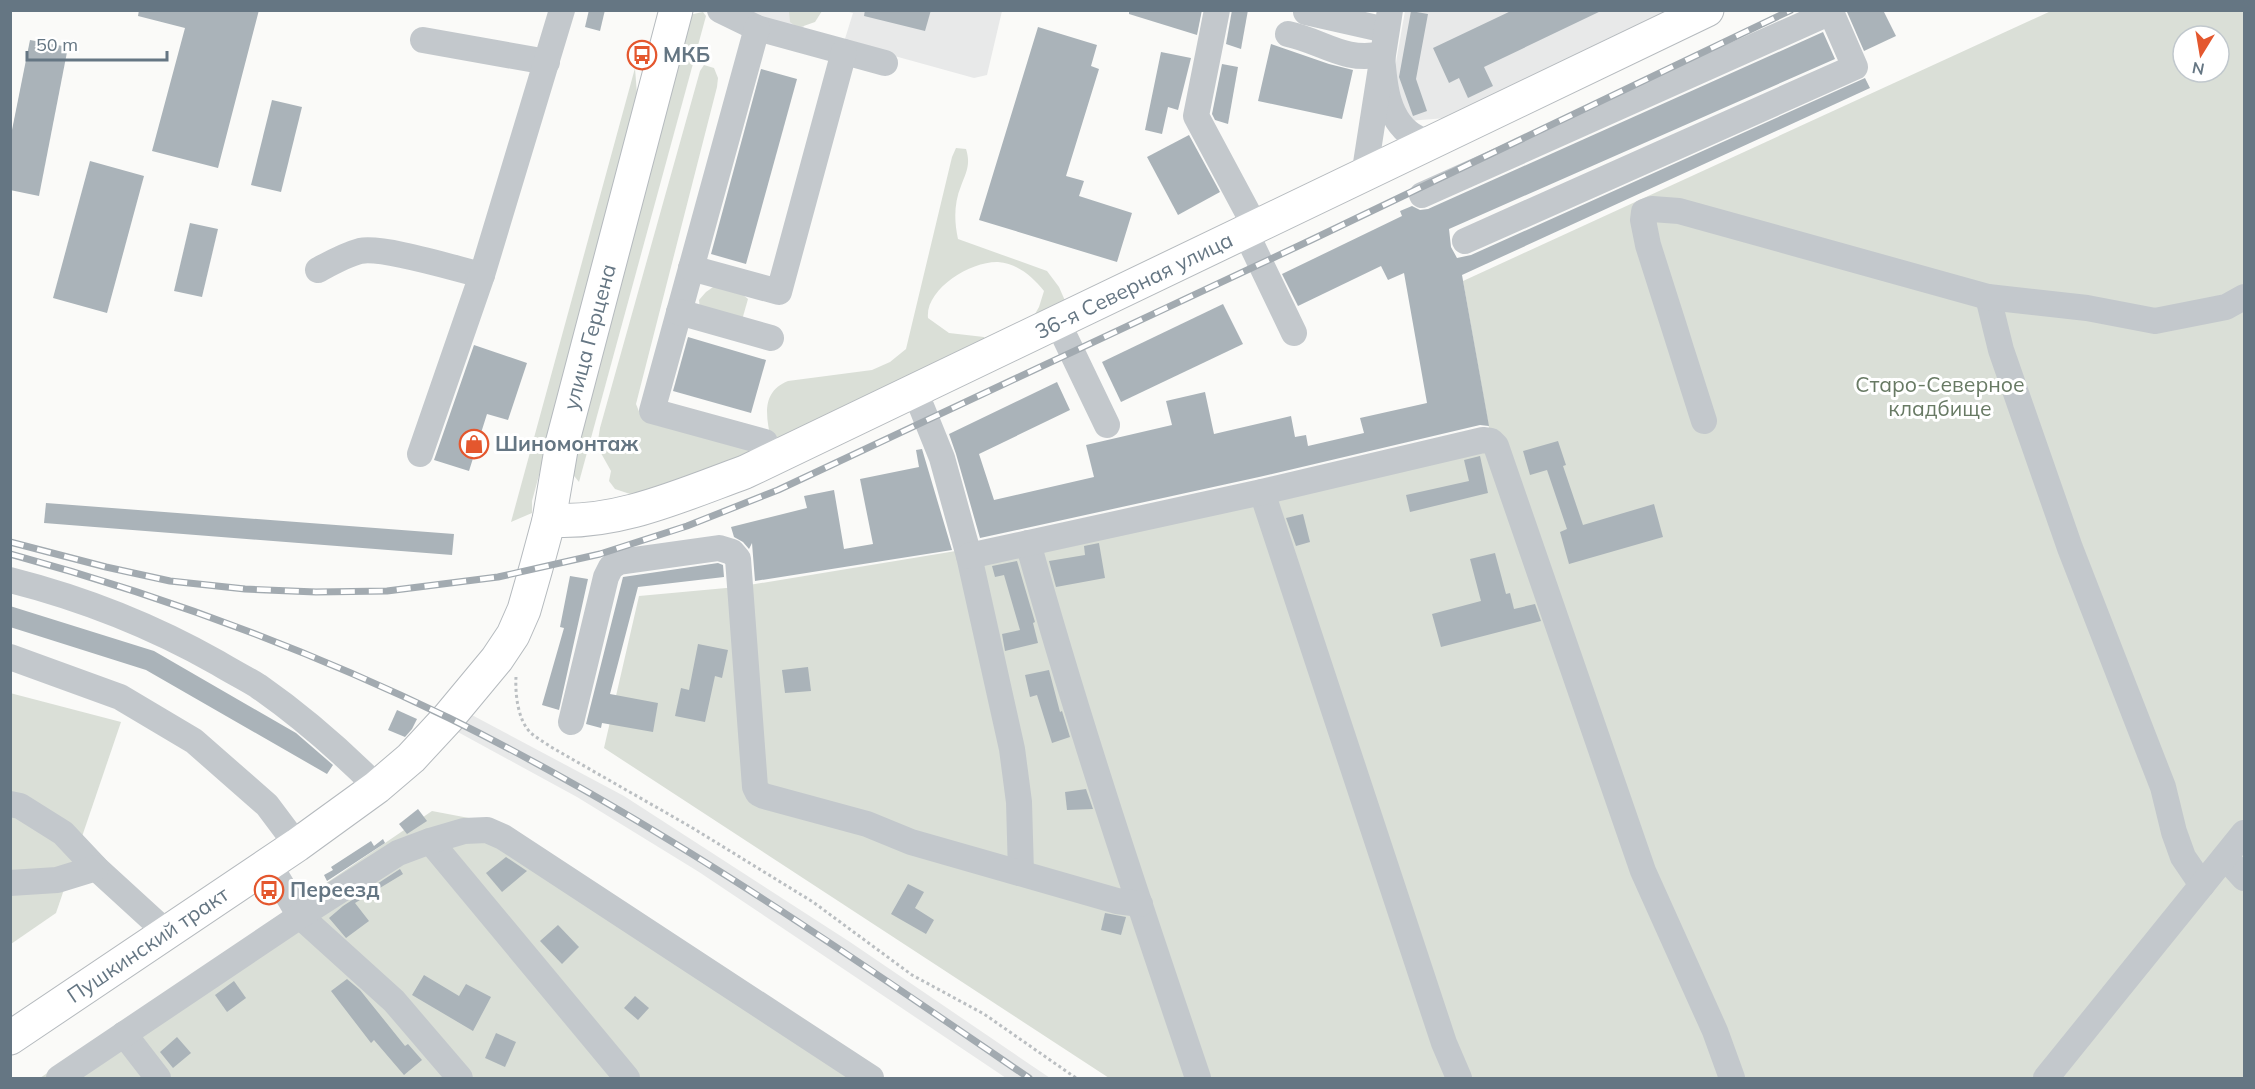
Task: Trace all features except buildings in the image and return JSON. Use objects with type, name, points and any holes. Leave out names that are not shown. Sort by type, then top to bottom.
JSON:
[{"type":"main road","name":"улица Герцена","points":[[501,654],[524,610],[549,520],[562,444],[676,10]]},
{"type":"main road","name":"36-я Северная улица","points":[[549,520],[572,522],[610,517],[735,475],[1364,177],[1707,10]]},
{"type":"main road","name":"Пушкинский тракт","points":[[10,1038],[297,845],[377,787],[418,750],[448,718],[501,654]]},
{"type":"street","points":[[420,454],[482,275],[562,10]]},
{"type":"street","points":[[720,10],[757,28],[885,63]]},
{"type":"street","points":[[1217,10],[1196,116],[1251,230],[1294,333]]},
{"type":"street","points":[[1307,10],[1306,12],[1386,32]]},
{"type":"street","points":[[1422,195],[1814,14],[1831,12],[1855,67],[1466,241]]},
{"type":"street","points":[[757,28],[652,411],[765,442],[773,458]]},
{"type":"street","points":[[1288,34],[1301,37],[1338,53],[1356,57],[1386,32]]},
{"type":"street","points":[[1386,32],[1384,83],[1391,108],[1402,127],[1418,139],[1436,142]]},
{"type":"street","points":[[1364,177],[1386,32]]},
{"type":"street","points":[[423,40],[547,62]]},
{"type":"street","points":[[691,268],[779,292],[844,52]]},
{"type":"street","points":[[1704,421],[1648,245],[1643,220],[1644,212],[1652,209],[1679,211],[1988,297],[2086,308],[2155,321],[2226,307],[2244,297]]},
{"type":"street","points":[[318,270],[362,251],[382,251],[482,275]]},
{"type":"street","points":[[1988,297],[2001,350],[2070,548],[2163,787],[2183,857],[2202,885]]},
{"type":"street","points":[[679,312],[771,338]]},
{"type":"street","points":[[1058,322],[1107,424]]},
{"type":"street","points":[[915,391],[942,458],[969,556],[1012,749],[1019,802],[1021,873]]},
{"type":"street","points":[[969,556],[1262,492],[1483,440],[1491,441],[1496,447],[1643,871],[1715,1031],[1732,1078]]},
{"type":"street","points":[[1262,492],[1379,841],[1440,1033],[1459,1078]]},
{"type":"street","points":[[1028,543],[1054,635],[1198,1078]]},
{"type":"street","points":[[572,722],[606,578],[611,567],[619,562],[719,548],[732,552],[738,559],[755,787],[758,793],[867,824],[911,842],[1117,901],[1140,904]]},
{"type":"street","points":[[10,580],[62,593],[127,616],[187,645],[257,686],[338,748],[377,787]]},
{"type":"street","points":[[10,657],[120,698],[194,741],[267,805],[297,845]]},
{"type":"street","points":[[10,804],[20,806],[63,833],[96,868],[166,932]]},
{"type":"street","points":[[59,1078],[300,916],[399,853],[464,831],[487,830],[503,837],[871,1078]]},
{"type":"street","points":[[2046,1078],[2244,834]]},
{"type":"street","points":[[430,841],[627,1078]]},
{"type":"street","points":[[2225,857],[2244,878]]},
{"type":"street","points":[[269,864],[300,916],[394,1001],[460,1078]]},
{"type":"street","points":[[10,883],[57,880],[96,868]]},
{"type":"street","points":[[124,1034],[158,1078]]},
{"type":"path","points":[[501,654],[516,666],[516,691],[523,720],[530,732],[551,747],[691,826],[813,902],[912,975],[984,1014],[1076,1078]]},
{"type":"shaded area","points":[[746,11],[807,11],[802,34]]},
{"type":"shaded area","points":[[845,11],[1002,11],[987,75],[974,78],[844,42],[853,13]]},
{"type":"shaded area","points":[[1405,11],[1678,11],[1446,118],[1408,121],[1393,79]]},
{"type":"shaded area","points":[[470,714],[624,796],[850,942],[1050,1078],[1006,1078],[699,872],[577,797],[456,731]]},
{"type":"green space","points":[[789,11],[822,11],[815,22],[798,28],[790,22]]},
{"type":"green space","name":"Старо-Северное кладбище","points":[[2051,11],[2244,11],[2244,1078],[1109,1078],[604,748],[639,596],[737,587],[974,548],[1490,434],[1463,281]]},
{"type":"green space","points":[[703,12],[706,16],[579,482],[570,471],[683,25],[693,14]]},
{"type":"green space","points":[[704,65],[714,68],[718,78],[717,87],[636,404],[640,414],[656,425],[741,445],[750,452],[750,461],[633,495],[615,489],[609,481],[611,471],[597,446],[600,428],[700,71]]},
{"type":"green space","points":[[635,68],[638,108],[532,501],[532,513],[511,522]]},
{"type":"green space","points":[[956,148],[966,149],[968,160],[956,205],[955,219],[958,239],[1047,271],[1059,287],[1066,303],[1031,321],[1044,291],[1035,280],[1005,263],[975,266],[942,287],[929,307],[928,318],[949,333],[984,337],[988,344],[779,445],[771,440],[767,414],[769,398],[779,386],[788,381],[872,370],[890,362],[906,349]]},
{"type":"green space","points":[[716,285],[736,289],[748,299],[742,320],[700,310],[699,300]]},
{"type":"green space","points":[[10,693],[121,722],[56,913],[11,944]]},
{"type":"green space","points":[[432,811],[490,822],[881,1078],[40,1078]]},
{"type":"railway","points":[[10,542],[170,581],[245,589],[316,592],[387,591],[498,577],[600,554],[687,526],[778,490],[1309,241],[1791,10]]},
{"type":"railway","points":[[10,554],[123,587],[288,647],[396,693],[525,757],[600,799],[746,888],[1029,1078]]},
{"type":"place","name":"МКБ","points":[[642,55]]},
{"type":"place","name":"Шиномонтаж","points":[[474,444]]},
{"type":"place","name":"Переезд","points":[[269,890]]}]
